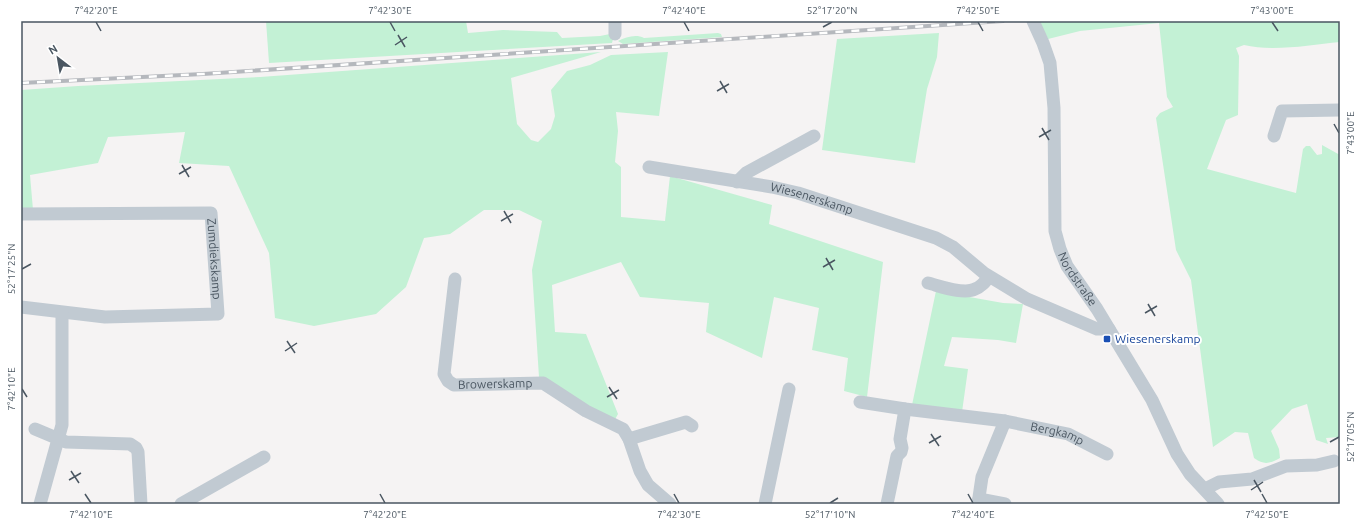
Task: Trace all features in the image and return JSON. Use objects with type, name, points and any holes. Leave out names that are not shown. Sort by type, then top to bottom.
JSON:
[{"type":"street","name":"Nordstraße","points":[[1033,21],[1050,63],[1054,108],[1055,231],[1067,266],[1097,309],[1152,400],[1178,454],[1190,474],[1218,504]]},
{"type":"street","points":[[1274,136],[1282,111],[1340,110]]},
{"type":"street","points":[[737,182],[746,173],[814,136]]},
{"type":"street","name":"Wiesenerskamp","points":[[650,167],[772,187],[798,193],[936,238],[953,247],[989,277],[1027,300],[1097,329],[1109,329]]},
{"type":"street","name":"Zumdiekskamp","points":[[21,214],[211,213],[218,314],[105,317],[21,307]]},
{"type":"street","points":[[928,283],[960,291],[974,290],[982,286],[989,277]]},
{"type":"street","name":"Browerskamp","points":[[455,279],[444,374],[448,382],[454,385],[543,383],[586,411],[623,429],[629,439],[640,471],[648,485],[670,504]]},
{"type":"street","points":[[40,504],[62,424],[62,313]]},
{"type":"street","points":[[765,504],[789,389]]},
{"type":"street","name":"Bergkamp","points":[[860,402],[1005,421],[1068,434],[1107,454]]},
{"type":"street","points":[[887,504],[897,456],[902,452],[900,439],[905,409]]},
{"type":"street","points":[[1005,421],[982,477],[978,501],[1005,504]]},
{"type":"street","points":[[629,439],[686,422],[692,426]]},
{"type":"street","points":[[36,429],[58,440],[66,442],[134,445],[138,452],[141,504]]},
{"type":"street","points":[[181,504],[264,457]]},
{"type":"street","points":[[1205,489],[1219,482],[1252,479],[1286,466],[1317,465],[1334,461]]},
{"type":"green space","points":[[266,21],[466,21],[468,33],[503,30],[557,32],[562,38],[610,34],[613,39],[612,43],[269,63]]},
{"type":"green space","points":[[1340,21],[1340,42],[1279,48],[1244,45],[1236,48],[1239,56],[1238,115],[1226,120],[1207,169],[1296,193],[1303,149],[1306,146],[1310,146],[1317,155],[1322,154],[1322,145],[1340,155],[1340,437],[1326,438],[1328,444],[1316,440],[1307,404],[1292,409],[1271,431],[1279,449],[1280,458],[1276,460],[1264,463],[1254,458],[1248,433],[1235,432],[1213,447],[1191,280],[1176,250],[1156,118],[1160,113],[1173,107],[1167,97],[1159,23],[1080,31],[1048,39],[1039,22]]},
{"type":"green space","points":[[939,33],[937,57],[927,89],[915,163],[822,150],[837,39]]},
{"type":"green space","points":[[721,34],[722,37],[623,44],[618,41],[634,36],[644,38]]},
{"type":"green space","points":[[601,52],[511,78],[517,124],[531,140],[538,142],[551,129],[555,116],[551,90],[567,71],[590,65],[611,55],[668,52],[659,116],[616,112],[618,131],[615,162],[621,167],[621,217],[665,221],[670,176],[772,205],[769,224],[883,262],[867,397],[844,391],[848,358],[812,350],[819,308],[774,297],[762,358],[706,332],[709,303],[640,297],[621,262],[552,285],[555,332],[586,334],[618,414],[613,423],[539,377],[532,270],[542,221],[519,210],[484,210],[450,234],[424,238],[406,287],[376,314],[314,326],[275,318],[269,253],[229,166],[179,163],[185,132],[108,137],[98,163],[30,175],[33,210],[21,210],[21,90],[260,77]]},
{"type":"green space","points":[[936,291],[1003,303],[1023,304],[1016,343],[998,340],[952,337],[944,366],[968,369],[962,412],[912,405]]},
{"type":"railway","points":[[21,83],[203,74],[1003,21]]},
{"type":"place","name":"Wiesenerskamp","points":[[1107,339]]}]
